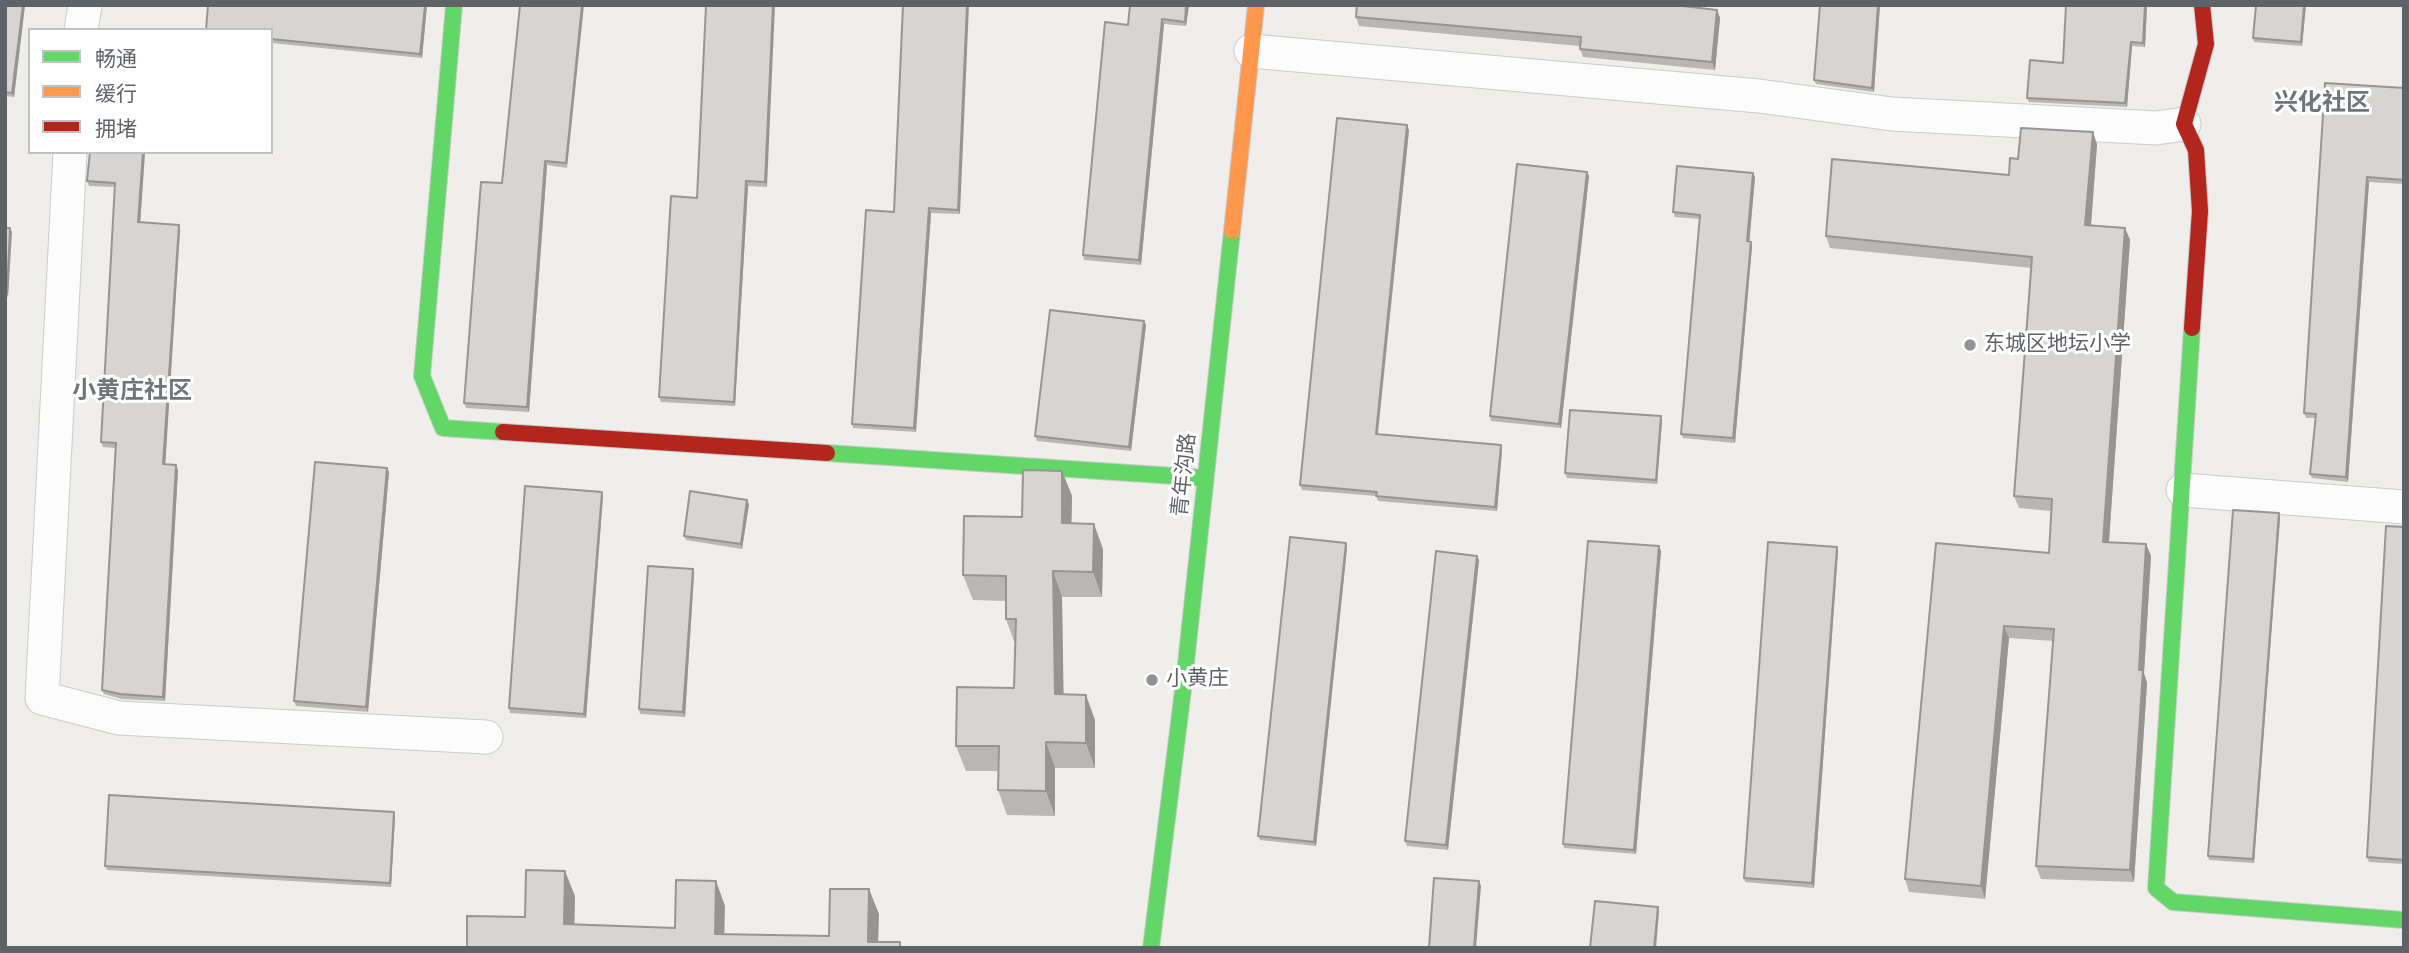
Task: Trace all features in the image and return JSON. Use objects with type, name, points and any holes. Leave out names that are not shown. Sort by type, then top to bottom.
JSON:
[{"type":"street","points":[[81,28],[85,5]]},
{"type":"street","points":[[454,5],[422,376],[443,428],[1205,478]]},
{"type":"street","name":"青年沟路","points":[[1151,948],[1184,682],[1256,5]]},
{"type":"street","points":[[2202,5],[2206,44],[2184,124],[2196,150],[2200,211],[2156,888],[2173,902],[2404,920]]},
{"type":"street","points":[[1251,51],[1759,96],[1892,114],[2156,128],[2184,124]]},
{"type":"street","points":[[70,154],[42,698],[118,718],[486,737]]},
{"type":"street","points":[[2183,490],[2404,507]]},
{"type":"building","points":[[5,5],[23,5],[12,93],[5,92]]},
{"type":"building","points":[[208,5],[425,5],[420,54],[273,39],[273,28],[206,28]]},
{"type":"building","points":[[520,5],[582,5],[566,163],[545,161],[527,407],[464,403],[481,182],[502,183]]},
{"type":"building","points":[[706,5],[773,5],[765,182],[746,181],[734,402],[659,397],[671,196],[697,198]]},
{"type":"building","points":[[903,5],[967,5],[958,210],[929,208],[914,428],[852,424],[866,210],[894,212]]},
{"type":"building","points":[[1130,5],[1186,5],[1185,22],[1162,19],[1139,260],[1083,255],[1105,22],[1128,25]]},
{"type":"building","points":[[1357,5],[1674,5],[1717,10],[1712,62],[1580,49],[1581,37],[1356,17]]},
{"type":"building","points":[[1820,5],[1878,5],[1872,88],[1814,80]]},
{"type":"building","points":[[2066,5],[2145,5],[2143,43],[2131,42],[2125,103],[2027,98],[2030,60],[2063,63]]},
{"type":"building","points":[[2256,5],[2304,5],[2301,42],[2253,38]]},
{"type":"building","points":[[2325,83],[2404,88],[2404,180],[2367,177],[2346,477],[2310,474],[2316,414],[2304,413]]},
{"type":"building","points":[[1337,118],[1407,125],[1376,434],[1501,445],[1495,507],[1376,496],[1377,492],[1300,485]]},
{"type":"building","points":[[2021,128],[2093,132],[2085,225],[2125,228],[2103,542],[2146,544],[2139,670],[2143,670],[2130,870],[2036,866],[2054,629],[2004,626],[1981,886],[1905,879],[1936,543],[2049,553],[2052,499],[2014,496],[2032,257],[1826,236],[1832,159],[2009,175],[2010,158],[2018,159]]},
{"type":"building","points":[[90,154],[143,154],[138,222],[179,225],[163,464],[176,465],[163,697],[102,690],[116,443],[101,442],[115,183],[87,181]]},
{"type":"building","points":[[1517,164],[1587,172],[1559,424],[1490,416]]},
{"type":"building","points":[[1677,166],[1753,173],[1747,241],[1751,242],[1733,438],[1681,434],[1700,215],[1673,212]]},
{"type":"building","points":[[5,228],[10,228],[7,294],[5,294]]},
{"type":"building","points":[[1050,310],[1144,321],[1129,447],[1035,436]]},
{"type":"building","points":[[1570,410],[1661,416],[1656,480],[1565,473]]},
{"type":"building","points":[[315,462],[387,468],[366,707],[294,701]]},
{"type":"building","points":[[1023,470],[1062,471],[1062,523],[1094,524],[1093,572],[1053,571],[1055,694],[1086,695],[1086,743],[1046,742],[1046,791],[998,790],[999,746],[956,746],[957,687],[1014,688],[1016,619],[1006,619],[1006,576],[963,575],[964,516],[1022,517]]},
{"type":"building","points":[[525,486],[602,492],[584,714],[509,708]]},
{"type":"building","points":[[690,491],[747,500],[741,544],[684,536]]},
{"type":"building","points":[[2233,510],[2279,513],[2253,859],[2208,856]]},
{"type":"building","points":[[2386,526],[2404,527],[2404,860],[2367,857]]},
{"type":"building","points":[[1290,537],[1346,543],[1314,842],[1258,836]]},
{"type":"building","points":[[1588,541],[1659,546],[1634,850],[1563,844]]},
{"type":"building","points":[[1768,542],[1837,547],[1812,883],[1744,878]]},
{"type":"building","points":[[1436,551],[1477,556],[1446,845],[1405,841]]},
{"type":"building","points":[[648,566],[693,569],[683,712],[639,709]]},
{"type":"building","points":[[109,795],[394,812],[390,883],[105,866]]},
{"type":"building","points":[[526,870],[565,871],[564,924],[675,928],[676,880],[716,881],[715,934],[829,936],[830,889],[869,889],[868,942],[900,942],[900,948],[467,948],[467,916],[525,917]]},
{"type":"building","points":[[1434,878],[1479,881],[1474,948],[1429,948]]},
{"type":"building","points":[[1595,901],[1658,907],[1654,948],[1590,948]]},
{"type":"traffic: fast","points":[[454,5],[422,376],[443,428],[503,432]]},
{"type":"traffic: fast","points":[[1151,948],[1184,682],[1232,231]]},
{"type":"traffic: fast","points":[[2192,328],[2156,888],[2173,902],[2404,920]]},
{"type":"traffic: fast","points":[[827,453],[1205,478]]},
{"type":"traffic: slow","points":[[1232,231],[1256,5]]},
{"type":"traffic: jam","points":[[2192,328],[2200,211],[2196,150],[2184,124],[2206,44],[2202,5]]},
{"type":"traffic: jam","points":[[503,432],[827,453]]},
{"type":"place","name":"东城区地坛小学","points":[[1970,345]]},
{"type":"place","name":"小黄庄","points":[[1152,680]]},
{"type":"district","name":"兴化社区","points":[[2322,104]]},
{"type":"district","name":"小黄庄社区","points":[[132,392]]}]
